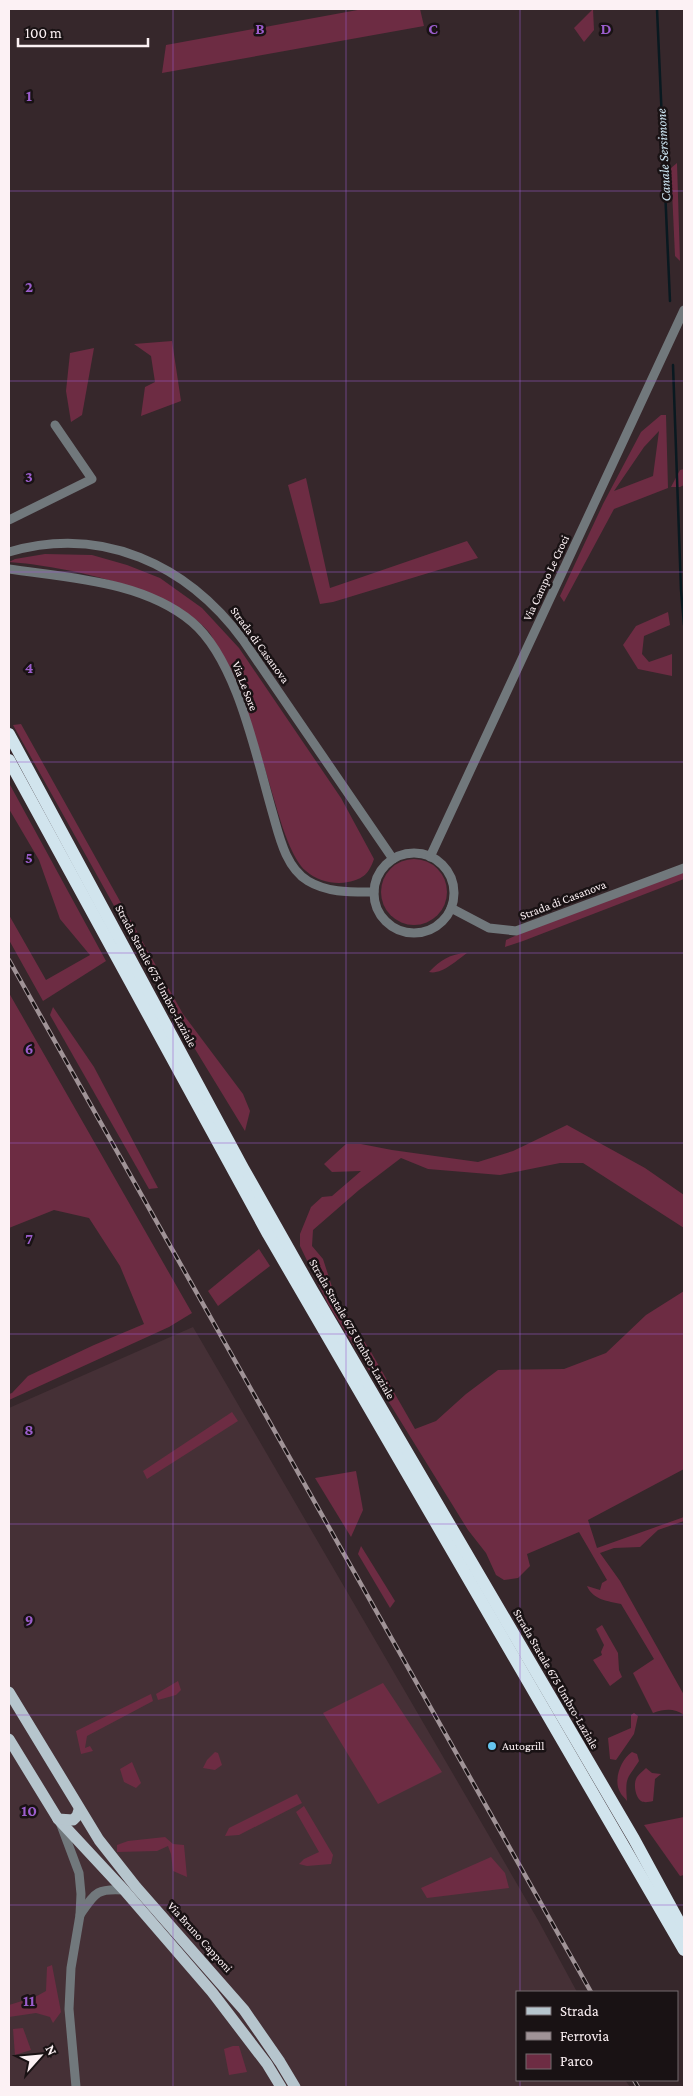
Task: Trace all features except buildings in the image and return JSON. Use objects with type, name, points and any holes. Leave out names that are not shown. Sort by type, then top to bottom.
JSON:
[{"type":"highway","name":"Strada Statale 675 Umbro-Laziale","points":[[9,734],[243,1168],[307,1282],[634,1839],[684,1931]]},
{"type":"highway","name":"Strada Statale 675 Umbro-Laziale","points":[[9,760],[273,1242],[684,1950]]},
{"type":"main road","name":"Via Bruno Capponi","points":[[9,1692],[100,1840],[136,1886],[244,2010],[295,2087]]},
{"type":"main road","points":[[9,1739],[58,1819],[124,1890],[212,1992],[267,2064],[281,2087]]},
{"type":"main road","points":[[58,1819],[73,1820],[78,1816],[80,1810]]},
{"type":"street","name":"Via Campo Le Croci","points":[[430,857],[684,310]]},
{"type":"street","points":[[9,520],[92,479],[55,425]]},
{"type":"street","name":"Strada di Casanova","points":[[9,552],[33,546],[62,544],[86,545],[117,550],[148,561],[199,591],[228,620],[243,640],[393,859]]},
{"type":"street","name":"Via Le Sore","points":[[9,568],[108,585],[134,592],[168,607],[191,621],[210,640],[226,668],[243,713],[282,844],[293,865],[302,877],[327,890],[374,892]]},
{"type":"street","points":[[412,853],[430,857],[443,866],[451,878],[454,893],[451,908],[446,916],[432,928],[415,933],[406,932],[389,924],[382,918],[378,910],[374,892],[379,873],[393,859],[412,853]]},
{"type":"street","name":"Strada di Casanova","points":[[451,908],[489,928],[516,931],[684,868]]},
{"type":"street","points":[[58,1819],[79,1873],[81,1894],[80,1915],[71,1968],[69,2009],[76,2087]]},
{"type":"street","points":[[80,1915],[93,1895],[100,1890],[124,1890]]},
{"type":"shaded area","points":[[193,1327],[538,1920],[576,1991],[516,1991],[516,2081],[626,2081],[630,2087],[9,2087],[9,1408]]},
{"type":"green space","points":[[363,9],[420,9],[424,26],[162,73],[166,45]]},
{"type":"green space","points":[[593,9],[594,30],[584,42],[574,28]]},
{"type":"green space","points":[[677,163],[680,261],[675,256],[671,168]]},
{"type":"green space","points":[[172,341],[181,401],[141,416],[145,387],[155,382],[151,356],[134,344]]},
{"type":"green space","points":[[94,348],[82,415],[71,422],[66,391],[70,353]]},
{"type":"green space","points":[[661,415],[666,415],[668,488],[614,509],[564,602],[560,596],[603,504],[641,432]],"holes":[[[659,431],[653,476],[614,491],[644,447]]]},
{"type":"green space","points":[[684,469],[684,485],[671,487],[680,470]]},
{"type":"green space","points":[[306,478],[330,588],[467,541],[478,558],[333,602],[320,604],[288,485]]},
{"type":"green space","points":[[45,554],[92,555],[127,565],[160,578],[202,608],[239,648],[341,798],[374,859],[365,875],[348,882],[326,881],[310,874],[296,859],[281,822],[245,706],[229,668],[207,630],[190,615],[168,602],[142,591],[86,574],[58,568],[9,562],[15,559]]},
{"type":"green space","points":[[668,612],[670,625],[644,636],[642,654],[649,662],[672,654],[672,676],[638,669],[623,645],[636,626]]},
{"type":"green space","points":[[21,724],[183,1014],[243,1094],[250,1111],[245,1131],[184,1031],[13,725]]},
{"type":"green space","points":[[9,783],[106,961],[43,1001],[9,940],[9,915],[46,980],[90,955],[60,919],[39,860],[9,809]]},
{"type":"green space","points":[[414,859],[427,862],[437,869],[444,879],[447,892],[444,905],[437,915],[427,922],[414,925],[401,922],[391,915],[384,905],[381,892],[384,879],[391,869],[401,862]]},
{"type":"green space","points":[[684,871],[684,879],[505,947],[506,940],[524,932]]},
{"type":"green space","points":[[467,953],[444,969],[429,972],[446,958]]},
{"type":"green space","points":[[9,993],[192,1313],[169,1327],[9,1400],[9,1394],[28,1376],[144,1324],[120,1266],[89,1218],[54,1210],[9,1228]]},
{"type":"green space","points":[[53,1007],[94,1067],[158,1188],[149,1189],[50,1015]]},
{"type":"green space","points":[[567,1125],[645,1168],[684,1195],[684,1228],[583,1163],[560,1163],[500,1175],[428,1169],[401,1158],[359,1190],[313,1230],[312,1246],[323,1259],[335,1296],[371,1352],[415,1429],[436,1421],[466,1394],[498,1370],[564,1369],[606,1353],[646,1315],[684,1291],[684,1469],[588,1520],[597,1548],[684,1517],[684,1521],[658,1530],[640,1547],[614,1548],[600,1553],[620,1581],[684,1695],[684,1715],[677,1711],[669,1710],[653,1713],[633,1673],[654,1659],[621,1604],[597,1597],[587,1586],[600,1590],[602,1583],[607,1580],[579,1532],[527,1554],[530,1566],[518,1578],[504,1580],[496,1575],[486,1553],[468,1530],[328,1304],[300,1246],[300,1234],[311,1207],[322,1197],[332,1196],[361,1171],[332,1172],[324,1164],[346,1144],[361,1144],[478,1162],[513,1151]]},
{"type":"green space","points":[[259,1249],[270,1266],[218,1306],[208,1291]]},
{"type":"green space","points":[[232,1412],[238,1421],[147,1479],[143,1471]]},
{"type":"green space","points":[[356,1471],[363,1510],[351,1537],[315,1478]]},
{"type":"green space","points":[[361,1546],[395,1601],[390,1608],[358,1554]]},
{"type":"green space","points":[[602,1625],[618,1653],[619,1670],[622,1677],[610,1686],[593,1660],[602,1655],[601,1652],[604,1645],[596,1629]]},
{"type":"green space","points":[[178,1681],[181,1690],[176,1695],[158,1700],[156,1694]]},
{"type":"green space","points":[[383,1683],[442,1772],[378,1804],[323,1713]]},
{"type":"green space","points":[[151,1694],[153,1701],[87,1736],[85,1748],[90,1746],[93,1751],[81,1754],[76,1731]]},
{"type":"green space","points":[[634,1713],[638,1716],[634,1734],[616,1760],[610,1759],[608,1738],[631,1728],[631,1715]]},
{"type":"green space","points":[[215,1752],[218,1753],[222,1765],[215,1770],[203,1768],[207,1760]]},
{"type":"green space","points":[[632,1752],[637,1754],[639,1761],[629,1775],[626,1787],[627,1801],[621,1793],[617,1782],[619,1770],[624,1760]]},
{"type":"green space","points":[[132,1762],[141,1783],[136,1788],[124,1782],[120,1769]]},
{"type":"green space","points":[[646,1768],[652,1773],[661,1774],[655,1779],[653,1801],[642,1802],[636,1793],[635,1786],[637,1777]]},
{"type":"green space","points":[[297,1794],[302,1803],[239,1835],[225,1836],[229,1828]]},
{"type":"green space","points":[[304,1806],[333,1855],[331,1864],[307,1866],[299,1864],[304,1859],[319,1852],[296,1812]]},
{"type":"green space","points":[[684,1817],[684,1875],[680,1876],[644,1825]]},
{"type":"green space","points":[[165,1837],[173,1844],[184,1845],[187,1877],[173,1871],[168,1846],[157,1851],[117,1852],[117,1845],[128,1841]]},
{"type":"green space","points":[[491,1857],[505,1873],[509,1888],[427,1898],[421,1888]]},
{"type":"green space","points":[[52,1965],[61,2012],[53,2023],[50,2017],[36,2013],[9,2017],[9,2005],[35,1997],[46,1991],[47,1967]]},
{"type":"green space","points":[[23,2028],[31,2050],[15,2055],[13,2029]]},
{"type":"green space","points":[[239,2046],[247,2072],[229,2075],[224,2049]]},
{"type":"waterway","name":"Canale Sersimone","points":[[657,9],[670,301]]},
{"type":"waterway","name":"Canale Sersimone","points":[[673,365],[681,590],[684,625]]},
{"type":"railway","points":[[9,960],[590,1991]]},
{"type":"railway","points":[[635,2081],[638,2087]]},
{"type":"place","name":"Autogrill","points":[[492,1746]]}]
